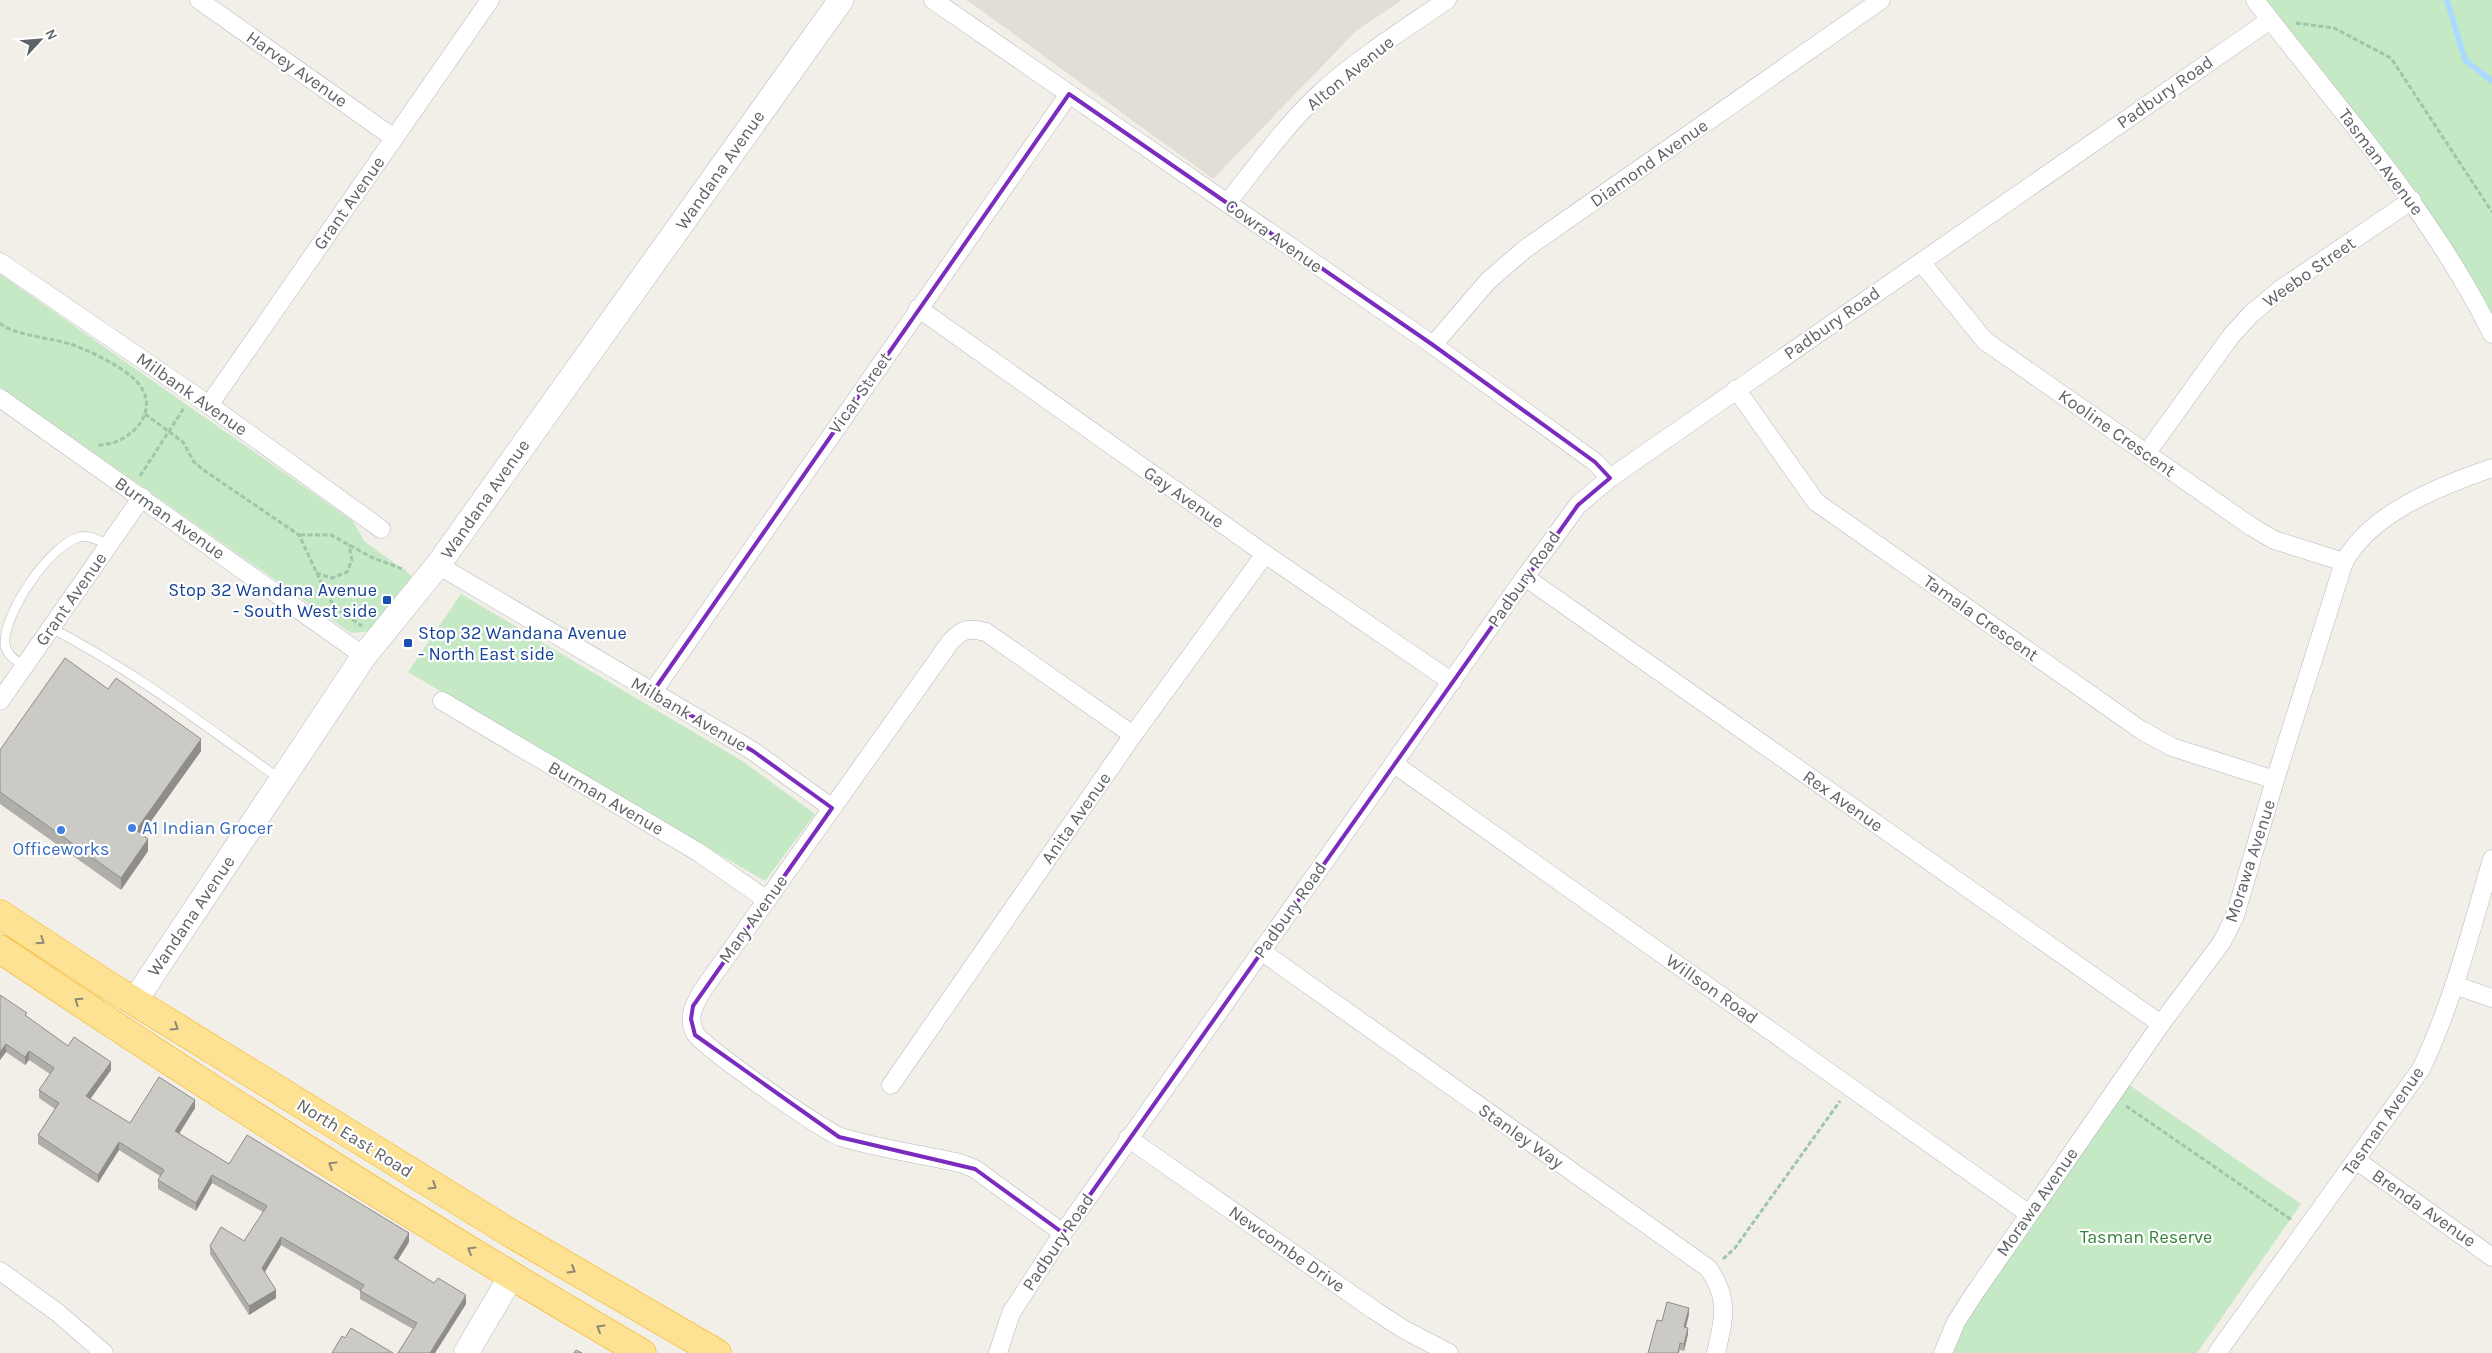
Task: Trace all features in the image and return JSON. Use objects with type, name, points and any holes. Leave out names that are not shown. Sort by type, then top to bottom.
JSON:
[{"type":"highway","name":"North East Road","points":[[0,914],[134,1002],[621,1300],[716,1353]]},
{"type":"highway","name":"North East Road","points":[[0,949],[118,1028],[354,1178],[642,1353]]},
{"type":"highway","points":[[118,1028],[134,1002]]},
{"type":"highway","points":[[512,1275],[531,1244]]},
{"type":"street","name":"Harvey Avenue","points":[[199,0],[394,138]]},
{"type":"street","name":"Grant Avenue","points":[[209,405],[490,0]]},
{"type":"street","name":"Wandana Avenue","points":[[134,1002],[364,656],[438,565],[841,0]]},
{"type":"street","name":"Cowra Avenue","points":[[933,0],[1433,345],[1595,462],[1610,478]]},
{"type":"street","name":"Alton Avenue","points":[[1227,203],[1289,126],[1317,96],[1349,69],[1447,0]]},
{"type":"street","name":"Diamond Avenue","points":[[1433,345],[1488,281],[1525,249],[1881,0]]},
{"type":"street","name":"Tasman Avenue","points":[[2255,0],[2412,200],[2479,307],[2492,334]]},
{"type":"street","name":"Padbury Road","points":[[998,1353],[1012,1313],[1063,1233],[1128,1138],[1578,505],[1610,478],[1736,389],[2270,20]]},
{"type":"street","name":"Vicar Street","points":[[652,693],[918,308],[1069,94]]},
{"type":"street","name":"Weebo Street","points":[[2146,454],[2231,336],[2251,314],[2281,288],[2412,200]]},
{"type":"street","name":"Milbank Avenue","points":[[0,262],[209,405],[381,529]]},
{"type":"street","name":"Kooline Crescent","points":[[1921,262],[1985,341],[2146,454],[2274,540],[2344,562]]},
{"type":"street","name":"Gay Avenue","points":[[918,308],[1265,554],[1452,682]]},
{"type":"street","name":"Tamala Crescent","points":[[1736,389],[1816,502],[2141,730],[2172,747],[2275,780]]},
{"type":"street","name":"Burman Avenue","points":[[0,398],[364,656]]},
{"type":"street","name":"Morawa Avenue","points":[[1943,1353],[1956,1322],[2029,1214],[2161,1024],[2222,942],[2235,916],[2275,780],[2344,562],[2352,548],[2364,535],[2405,506],[2451,482],[2492,468]]},
{"type":"street","name":"Grant Avenue","points":[[0,701],[142,497]]},
{"type":"street","name":"Anita Avenue","points":[[892,1085],[1133,735],[1265,554]]},
{"type":"street","name":"Milbank Avenue","points":[[438,565],[752,751],[832,808]]},
{"type":"street","name":"Rex Avenue","points":[[1525,577],[2161,1024]]},
{"type":"street","name":"Mary Avenue","points":[[1063,1233],[975,1169],[960,1163],[839,1137],[816,1124],[695,1035],[691,1019],[693,1006],[951,641],[961,631],[972,629],[986,632],[1133,735]]},
{"type":"street","name":"Burman Avenue","points":[[442,701],[698,852],[767,900]]},
{"type":"street","name":"Willson Road","points":[[1394,764],[2029,1214]]},
{"type":"street","name":"Tasman Avenue","points":[[2217,1353],[2421,1069],[2436,1038],[2454,985],[2492,859]]},
{"type":"street","name":"Stanley Way","points":[[1261,951],[1708,1268],[1717,1280],[1724,1298],[1724,1319],[1716,1353]]},
{"type":"street","points":[[2454,985],[2492,998]]},
{"type":"street","name":"Newcombe Drive","points":[[1128,1138],[1374,1310],[1410,1333],[1449,1353]]},
{"type":"street","name":"Brenda Avenue","points":[[2356,1160],[2492,1257]]},
{"type":"street","points":[[0,1271],[58,1313],[104,1353]]},
{"type":"street","points":[[466,1353],[512,1275]]},
{"type":"lane","points":[[24,666],[9,654],[5,645],[6,632],[10,618],[40,570],[69,541],[81,536],[92,537],[108,545]]},
{"type":"lane","points":[[51,628],[92,649],[139,678],[282,781]]},
{"type":"path","points":[[2270,20],[2334,28],[2391,58],[2492,212]]},
{"type":"path","points":[[0,323],[14,332],[27,333],[72,344],[121,370],[140,385],[146,405],[145,414],[134,432],[122,439],[99,445],[93,443]]},
{"type":"path","points":[[136,480],[186,406]]},
{"type":"path","points":[[145,414],[182,442],[194,462],[299,535],[316,573],[336,608],[364,628]]},
{"type":"path","points":[[299,535],[332,535],[371,557],[405,570]]},
{"type":"path","points":[[316,573],[332,578],[347,572],[352,560],[348,544]]},
{"type":"path","points":[[1723,1259],[1735,1248],[1843,1096]]},
{"type":"path","points":[[2111,1096],[2306,1230]]},
{"type":"highlighted area","points":[[1069,94],[1433,345],[1595,462],[1610,478],[1578,505],[1063,1233],[975,1169],[839,1137],[695,1035],[691,1019],[693,1006],[832,808],[753,751],[652,693]]},
{"type":"shaded area","points":[[967,0],[1402,0],[1356,31],[1213,179]]},
{"type":"green space","points":[[2263,0],[2492,0],[2492,333]]},
{"type":"green space","points":[[0,274],[353,521],[364,541],[412,576],[373,631],[351,633],[0,387]]},
{"type":"green space","points":[[461,594],[742,761],[815,814],[765,881],[408,672]]},
{"type":"green space","name":"Tasman Reserve","points":[[2122,1080],[2301,1204],[2197,1353],[1950,1353],[1956,1322]]},
{"type":"building","points":[[65,658],[108,689],[116,678],[201,739],[136,830],[148,839],[121,878],[0,792],[0,750]]},
{"type":"building","points":[[0,995],[27,1013],[25,1015],[68,1046],[74,1037],[111,1062],[86,1096],[130,1123],[159,1077],[195,1100],[175,1131],[229,1164],[247,1135],[409,1233],[394,1258],[434,1283],[438,1278],[466,1295],[430,1353],[398,1353],[417,1323],[360,1291],[364,1285],[281,1237],[262,1268],[276,1290],[249,1306],[210,1246],[221,1227],[244,1241],[267,1206],[212,1175],[196,1203],[158,1180],[164,1170],[119,1142],[98,1175],[38,1135],[59,1103],[39,1090],[54,1068],[29,1051],[25,1057],[6,1044],[0,1052]]},
{"type":"building","points":[[1667,1302],[1689,1308],[1684,1327],[1688,1328],[1684,1344],[1680,1343],[1678,1353],[1648,1353],[1657,1320],[1662,1321]]},
{"type":"building","points":[[351,1328],[393,1353],[332,1353],[342,1336],[345,1338]]},
{"type":"waterway","points":[[2447,0],[2465,60],[2492,81]]},
{"type":"place","name":"Stop 32 Wandana Avenue - South West side","points":[[387,600]]},
{"type":"place","name":"Stop 32 Wandana Avenue - North East side","points":[[408,643]]},
{"type":"place","name":"A1 Indian Grocer","points":[[132,828]]},
{"type":"place","name":"Officeworks","points":[[61,830]]}]
